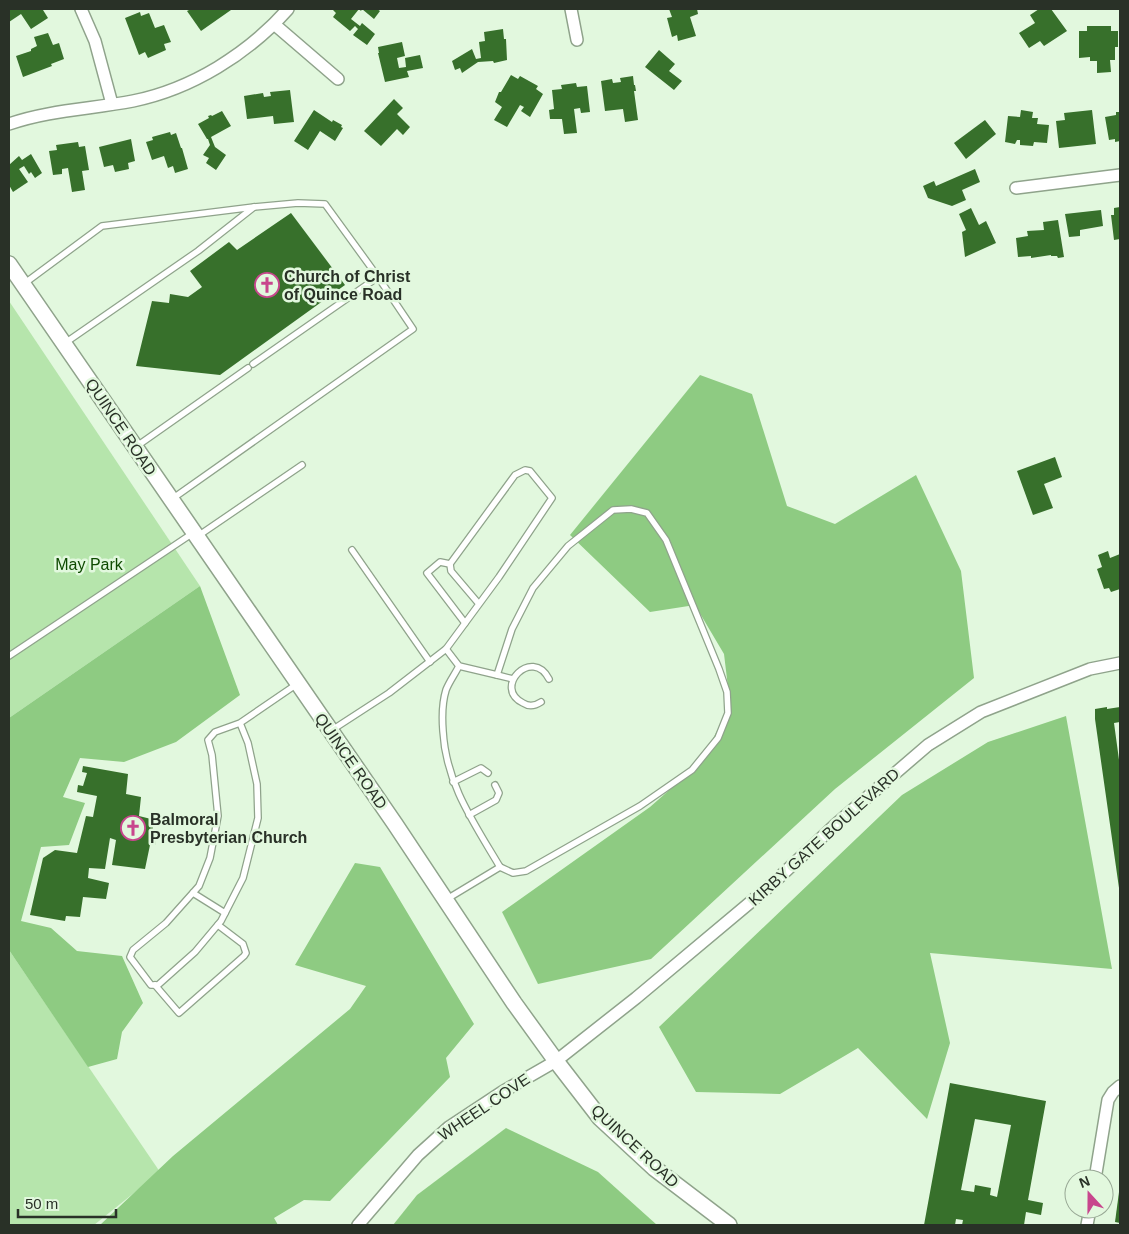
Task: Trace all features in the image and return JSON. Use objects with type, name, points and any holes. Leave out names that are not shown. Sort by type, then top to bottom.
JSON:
[{"type":"main road","name":"QUINCE ROAD","points":[[9,264],[298,684],[476,948],[556,1061],[600,1118],[654,1168],[729,1225]]},
{"type":"street","points":[[81,9],[93,36],[112,104]]},
{"type":"street","points":[[9,124],[153,95],[198,78],[229,60],[264,34],[288,9]]},
{"type":"street","points":[[570,9],[578,40]]},
{"type":"street","points":[[274,24],[338,79]]},
{"type":"street","points":[[1016,188],[1120,175]]},
{"type":"street","name":"KIRBY GATE BOULEVARD","points":[[556,1061],[636,998],[771,886],[834,825],[928,745],[981,712],[1090,669],[1120,663]]},
{"type":"street","name":"WHEEL COVE","points":[[358,1225],[418,1155],[450,1127],[502,1092],[556,1061]]},
{"type":"street","points":[[1097,1169],[1108,1100],[1120,1086]]},
{"type":"lane","points":[[23,284],[102,226],[298,203],[325,204],[378,277],[413,329],[171,500]]},
{"type":"lane","points":[[64,344],[198,251],[254,207]]},
{"type":"lane","points":[[135,448],[378,277]]},
{"type":"lane","points":[[9,656],[302,465]]},
{"type":"lane","points":[[330,731],[389,693],[446,649],[479,604],[552,498],[530,471],[525,470],[515,475],[450,564],[451,571],[479,604]]},
{"type":"lane","points":[[459,666],[446,689],[442,715],[444,748],[453,782],[469,816],[500,867],[513,873],[526,871],[640,806],[692,770],[718,738],[728,713],[727,692],[666,540],[647,513],[631,509],[613,510],[568,546],[534,588],[512,629],[497,675]]},
{"type":"lane","points":[[352,550],[430,662]]},
{"type":"lane","points":[[450,564],[440,562],[427,573],[465,623]]},
{"type":"lane","points":[[446,649],[459,666],[513,679]]},
{"type":"lane","points":[[541,702],[533,706],[520,702],[512,692],[513,679],[521,670],[533,667],[544,672],[549,679]]},
{"type":"lane","points":[[218,925],[243,944],[246,953],[179,1013],[155,985],[151,985],[130,958],[133,950],[166,923],[199,886],[210,858],[218,816],[212,755],[208,740],[215,732],[240,723],[298,684]]},
{"type":"lane","points":[[155,985],[195,952],[218,925],[226,913],[242,878],[258,818],[256,784],[248,743],[240,723]]},
{"type":"lane","points":[[453,782],[480,768],[488,773]]},
{"type":"lane","points":[[469,816],[496,800],[499,793],[495,785]]},
{"type":"lane","points":[[445,900],[500,867]]},
{"type":"lane","points":[[193,893],[226,913]]},
{"type":"green space","name":"May Park","points":[[9,301],[200,586],[9,718]]},
{"type":"green space","points":[[700,375],[752,394],[787,506],[835,524],[916,475],[961,571],[974,678],[835,789],[651,959],[538,984],[502,912],[650,807],[700,763],[727,712],[728,687],[724,654],[695,605],[650,612],[570,535]]},
{"type":"green space","points":[[200,586],[240,695],[176,742],[124,762],[80,758],[63,797],[85,803],[69,845],[41,847],[21,921],[51,928],[77,951],[122,956],[143,1003],[122,1032],[117,1059],[88,1067],[9,950],[9,718]]},
{"type":"green space","points":[[1066,716],[1112,969],[930,953],[950,1043],[927,1119],[858,1048],[780,1094],[696,1092],[659,1027],[902,795],[988,742]]},
{"type":"green space","points":[[355,863],[380,867],[474,1024],[446,1058],[450,1077],[330,1201],[304,1200],[274,1218],[278,1225],[100,1225],[173,1156],[350,1009],[366,986],[295,965]]},
{"type":"green space","points":[[9,950],[160,1172],[94,1225],[9,1225]]},
{"type":"green space","points":[[506,1128],[598,1172],[657,1225],[393,1225],[417,1195]]},
{"type":"building","points":[[9,9],[45,9],[43,10],[48,18],[31,29],[21,14],[9,22]]},
{"type":"building","points":[[191,9],[231,10],[201,31],[187,11]]},
{"type":"building","points":[[334,9],[359,9],[351,19],[360,26],[362,23],[375,34],[367,45],[353,35],[358,29],[355,26],[350,31],[333,17],[336,13]]},
{"type":"building","points":[[362,9],[377,9],[380,11],[374,19]]},
{"type":"building","points":[[669,9],[697,9],[698,14],[690,17],[696,36],[678,41],[677,35],[672,37],[667,18],[672,17]]},
{"type":"building","points":[[1039,9],[1051,9],[1067,31],[1044,46],[1040,41],[1029,48],[1019,33],[1035,23],[1030,15]]},
{"type":"building","points":[[140,12],[141,16],[149,13],[155,28],[164,25],[171,42],[164,44],[166,50],[148,58],[145,52],[139,55],[125,18]]},
{"type":"building","points":[[1087,26],[1111,26],[1111,31],[1118,31],[1118,47],[1115,47],[1115,60],[1110,60],[1111,72],[1097,73],[1097,61],[1090,61],[1090,57],[1079,58],[1079,31],[1087,31]]},
{"type":"building","points":[[503,29],[504,39],[506,39],[507,60],[494,63],[493,61],[478,62],[462,73],[460,68],[455,70],[452,61],[472,49],[476,59],[481,58],[479,42],[485,41],[484,32]]},
{"type":"building","points":[[48,33],[53,45],[59,43],[64,59],[51,64],[52,66],[23,77],[16,56],[31,51],[31,49],[37,46],[34,37]]},
{"type":"building","points":[[402,42],[405,56],[397,58],[399,68],[406,67],[405,58],[420,55],[423,68],[407,71],[409,77],[385,82],[378,47]]},
{"type":"building","points":[[659,50],[675,64],[669,71],[682,81],[674,90],[645,67]]},
{"type":"building","points":[[511,75],[518,79],[520,76],[538,86],[536,89],[543,94],[530,117],[521,111],[524,107],[520,105],[507,127],[494,120],[502,107],[495,102],[499,92],[501,92]]},
{"type":"building","points":[[633,76],[638,120],[625,122],[623,109],[605,111],[601,81],[612,79],[613,83],[621,82],[620,78]]},
{"type":"building","points":[[576,83],[577,87],[587,86],[590,112],[581,113],[580,108],[574,109],[577,133],[564,134],[562,119],[550,119],[549,110],[554,109],[552,90],[562,89],[561,85]]},
{"type":"building","points":[[290,90],[294,122],[274,124],[273,116],[247,119],[244,96],[263,93],[264,97],[271,96],[270,92]]},
{"type":"building","points":[[394,99],[403,108],[397,114],[410,127],[403,135],[397,129],[381,146],[364,131]]},
{"type":"building","points":[[314,110],[332,122],[333,120],[342,125],[341,127],[343,128],[335,141],[320,131],[308,150],[294,141]]},
{"type":"building","points":[[1021,110],[1033,112],[1032,118],[1038,118],[1037,124],[1049,125],[1047,143],[1034,142],[1033,146],[1020,145],[1020,140],[1017,140],[1015,144],[1005,142],[1008,116],[1020,117]]},
{"type":"building","points":[[1092,110],[1096,144],[1059,148],[1056,121],[1065,120],[1064,113]]},
{"type":"building","points":[[222,111],[231,126],[211,137],[215,147],[226,155],[216,170],[206,163],[209,158],[203,155],[210,145],[198,124],[209,118],[208,116]]},
{"type":"building","points":[[1116,112],[1120,112],[1120,141],[1115,142],[1115,139],[1109,140],[1105,117],[1116,115]]},
{"type":"building","points":[[985,120],[996,134],[966,159],[954,143]]},
{"type":"building","points":[[170,132],[171,135],[176,133],[188,169],[175,173],[173,166],[168,168],[164,156],[152,160],[146,142],[153,140],[152,137]]},
{"type":"building","points":[[131,139],[135,161],[128,163],[129,169],[115,172],[113,165],[104,167],[99,147]]},
{"type":"building","points":[[78,142],[79,147],[85,146],[89,170],[82,171],[85,190],[72,192],[68,168],[62,169],[62,174],[53,175],[49,151],[57,150],[56,145]]},
{"type":"building","points":[[31,154],[42,173],[35,178],[31,172],[29,174],[24,166],[19,169],[28,182],[13,192],[9,185],[9,165],[19,156],[22,160]]},
{"type":"building","points":[[975,169],[980,182],[962,190],[966,200],[952,206],[928,198],[923,186],[934,181],[936,186]]},
{"type":"building","points":[[1120,207],[1120,239],[1114,240],[1111,215],[1114,215],[1114,208]]},
{"type":"building","points":[[971,208],[979,225],[986,221],[996,243],[965,257],[962,232],[966,230],[959,214]]},
{"type":"building","points":[[1101,210],[1103,226],[1080,230],[1080,236],[1069,237],[1065,214]]},
{"type":"building","points":[[291,213],[345,285],[220,375],[136,366],[152,301],[169,303],[170,294],[188,297],[202,287],[190,271],[229,242],[237,250]]},
{"type":"building","points":[[1058,220],[1064,257],[1058,258],[1051,255],[1031,258],[1031,256],[1018,257],[1016,238],[1028,236],[1027,231],[1044,230],[1043,222]]},
{"type":"building","points":[[1055,457],[1062,477],[1044,484],[1053,508],[1033,515],[1017,471]]},
{"type":"building","points":[[1108,551],[1110,558],[1120,554],[1120,589],[1111,592],[1109,588],[1104,589],[1097,569],[1102,567],[1098,555]]},
{"type":"building","points":[[1107,707],[1107,709],[1120,707],[1120,722],[1114,723],[1120,767],[1120,895],[1095,719],[1095,709]]},
{"type":"building","points":[[83,766],[128,774],[126,794],[141,797],[139,816],[159,821],[158,827],[153,826],[152,839],[156,841],[155,845],[150,845],[145,869],[112,865],[116,840],[110,838],[105,869],[89,868],[88,878],[109,883],[106,899],[83,897],[80,917],[66,916],[65,921],[30,915],[43,858],[55,850],[77,853],[86,816],[93,817],[97,796],[77,792],[78,785],[83,786],[87,773],[82,772]]},
{"type":"building","points":[[950,1083],[1046,1101],[1028,1200],[1043,1203],[1041,1215],[1026,1212],[1024,1225],[962,1225],[963,1220],[956,1219],[955,1225],[924,1225]],"holes":[[[975,1119],[1011,1125],[997,1197],[990,1195],[991,1188],[975,1185],[974,1192],[961,1190]]]},
{"type":"building","points":[[1120,1192],[1120,1223],[1115,1222]]},
{"type":"place","name":"Church of Christ of Quince Road","points":[[267,285]]},
{"type":"place","name":"Balmoral Presbyterian Church","points":[[133,828]]}]
